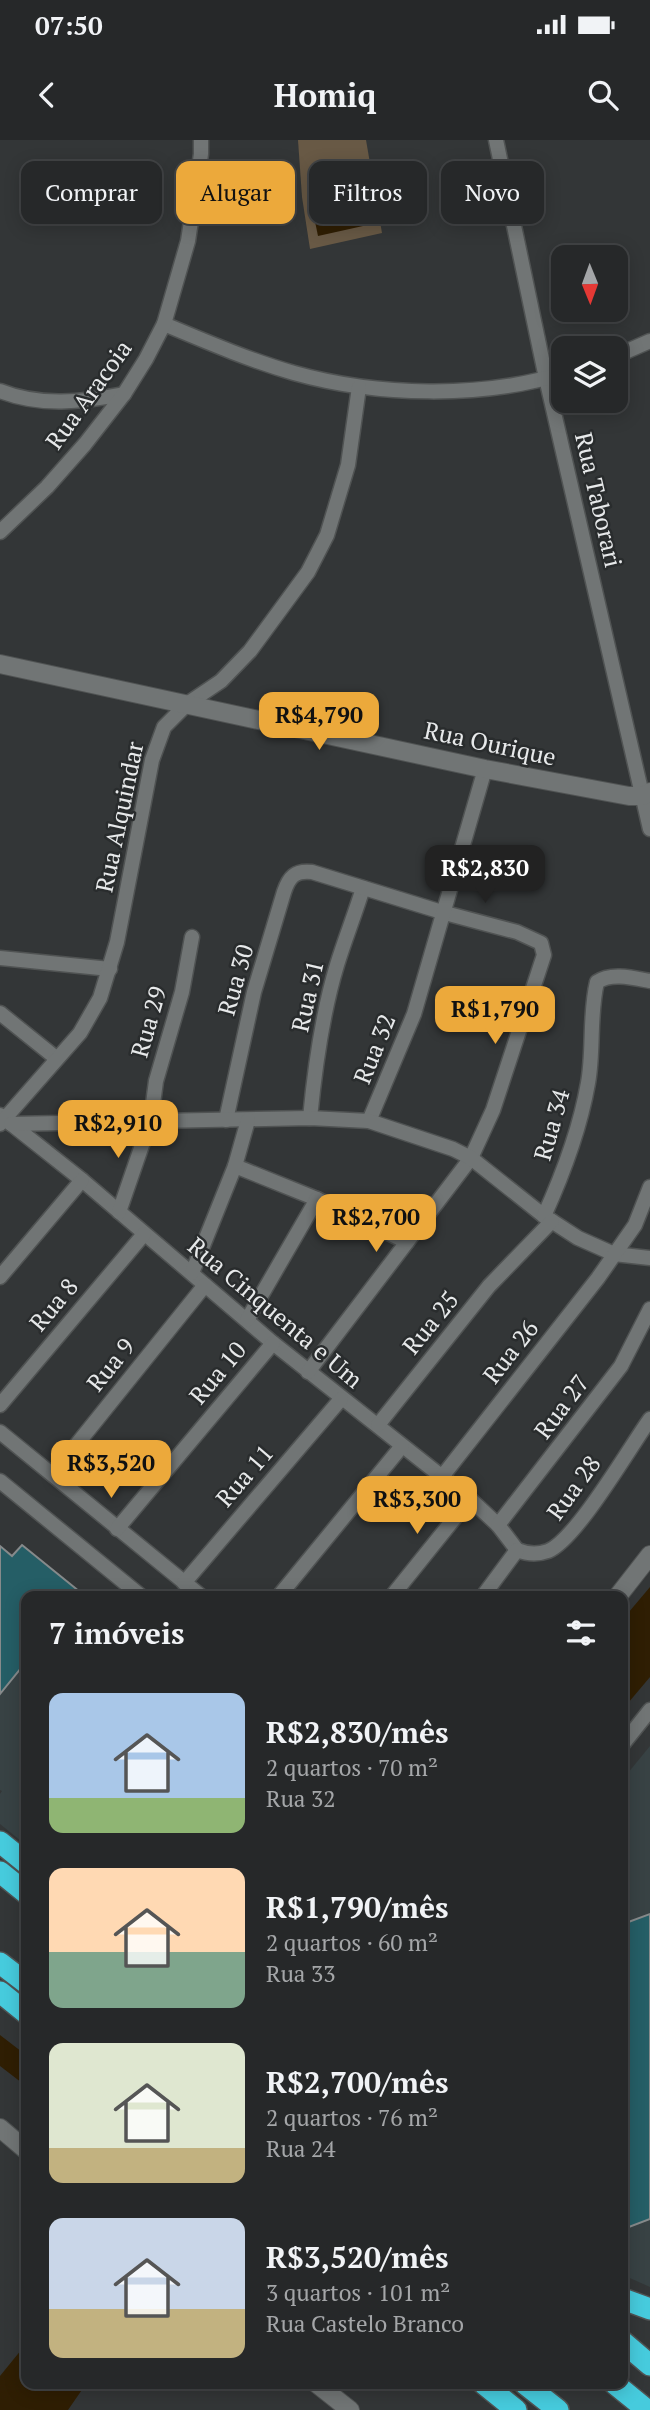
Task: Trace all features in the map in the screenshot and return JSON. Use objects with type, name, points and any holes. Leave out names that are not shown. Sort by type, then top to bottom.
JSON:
[{"type":"highway","points":[[0,1842],[21,1859]]},
{"type":"highway","points":[[0,1872],[21,1889]]},
{"type":"highway","points":[[0,1962],[21,1979]]},
{"type":"highway","points":[[0,1992],[21,2009]]},
{"type":"highway","points":[[628,2302],[650,2309]]},
{"type":"highway","points":[[628,2347],[650,2367]]},
{"type":"highway","points":[[628,2356],[650,2367]]},
{"type":"highway","points":[[481,2389],[497,2410]]},
{"type":"highway","points":[[490,2389],[516,2410]]},
{"type":"highway","points":[[531,2389],[558,2410]]},
{"type":"highway","points":[[621,2389],[647,2410]]},
{"type":"street","name":"Rua Aracoia","points":[[0,532],[47,487],[85,444],[124,394],[164,324],[188,241],[201,140]]},
{"type":"street","name":"Rua Taborari","points":[[496,140],[546,378],[646,794],[650,829]]},
{"type":"street","points":[[164,324],[237,354],[295,373],[359,387],[444,390],[486,388],[551,377]]},
{"type":"street","points":[[628,351],[650,341]]},
{"type":"street","name":"Rua Alquindar","points":[[4,1120],[80,1033],[100,998],[110,970],[157,742],[164,727],[187,704],[220,681],[250,651],[308,572],[327,535],[348,465],[359,387]]},
{"type":"street","points":[[0,391],[40,401],[70,401],[124,394]]},
{"type":"street","name":"Rua Ourique","points":[[0,664],[485,769],[600,791],[646,794]]},
{"type":"street","name":"Rua 32","points":[[369,1121],[414,1014],[485,769]]},
{"type":"street","name":"Rua 30","points":[[226,1120],[254,992],[288,881],[294,874],[303,871],[363,888]]},
{"type":"street","points":[[308,1371],[471,1158],[493,1110],[544,955],[541,943],[517,932],[363,888]]},
{"type":"street","name":"Rua 31","points":[[310,1118],[327,1004],[363,888]]},
{"type":"street","name":"Rua 29","points":[[119,1212],[151,1119],[156,1081],[182,992],[192,937]]},
{"type":"street","points":[[0,958],[110,970]]},
{"type":"street","name":"Rua 34","points":[[548,1218],[588,1082],[597,982],[601,978],[617,977],[650,981]]},
{"type":"street","points":[[0,1013],[57,1058]]},
{"type":"street","points":[[4,1120],[310,1118],[369,1121],[453,1149],[471,1158],[578,1238],[614,1254],[650,1258]]},
{"type":"street","name":"Rua Cinquenta e Um","points":[[4,1120],[82,1180],[272,1343],[470,1499],[498,1525],[517,1550]]},
{"type":"street","points":[[192,1273],[235,1166],[248,1120]]},
{"type":"street","points":[[235,1166],[317,1199],[407,1242]]},
{"type":"street","points":[[0,1277],[82,1180]]},
{"type":"street","name":"Rua 26","points":[[442,1478],[635,1225],[650,1187]]},
{"type":"street","points":[[247,1320],[317,1199]]},
{"type":"street","name":"Rua 25","points":[[378,1425],[489,1286],[548,1218]]},
{"type":"street","name":"Rua 8","points":[[0,1405],[144,1234]]},
{"type":"street","name":"Rua 9","points":[[53,1474],[205,1285]]},
{"type":"street","name":"Rua 27","points":[[498,1525],[621,1366],[650,1309]]},
{"type":"street","name":"Rua 10","points":[[117,1529],[272,1343]]},
{"type":"street","name":"Rua 11","points":[[184,1583],[341,1399]]},
{"type":"street","name":"Rua 28","points":[[517,1550],[534,1554],[549,1550],[565,1540],[650,1419]]},
{"type":"street","points":[[0,1432],[194,1591]]},
{"type":"street","points":[[283,1591],[402,1446]]},
{"type":"street","points":[[0,1481],[135,1591]]},
{"type":"street","points":[[396,1591],[470,1499]]},
{"type":"street","points":[[487,1591],[517,1550]]},
{"type":"street","points":[[622,1591],[650,1555]]},
{"type":"street","points":[[628,1738],[650,1710]]},
{"type":"street","points":[[0,2128],[21,2146]]},
{"type":"street","points":[[323,2389],[350,2410]]},
{"type":"shaded area","points":[[298,140],[366,140],[370,161],[309,161],[309,224],[380,224],[382,233],[310,249],[302,197]]},
{"type":"shaded area","points":[[316,224],[372,224],[318,236]]},
{"type":"shaded area","points":[[650,1587],[650,1677],[628,1703],[628,1613]]},
{"type":"shaded area","points":[[21,1668],[21,1841],[0,1824],[0,1694]]},
{"type":"shaded area","points":[[650,1746],[650,2287],[628,2277],[628,1773]]},
{"type":"shaded area","points":[[0,2035],[21,2051],[21,2082],[0,2066]]},
{"type":"shaded area","points":[[21,2350],[21,2389],[83,2389],[68,2410],[0,2410],[0,2376]]},
{"type":"building","points":[[22,1545],[79,1591],[21,1591],[21,1668],[0,1694],[0,1546],[12,1556]]},
{"type":"building","points":[[650,1914],[650,2219],[629,2227],[628,2225],[628,1922]]}]
